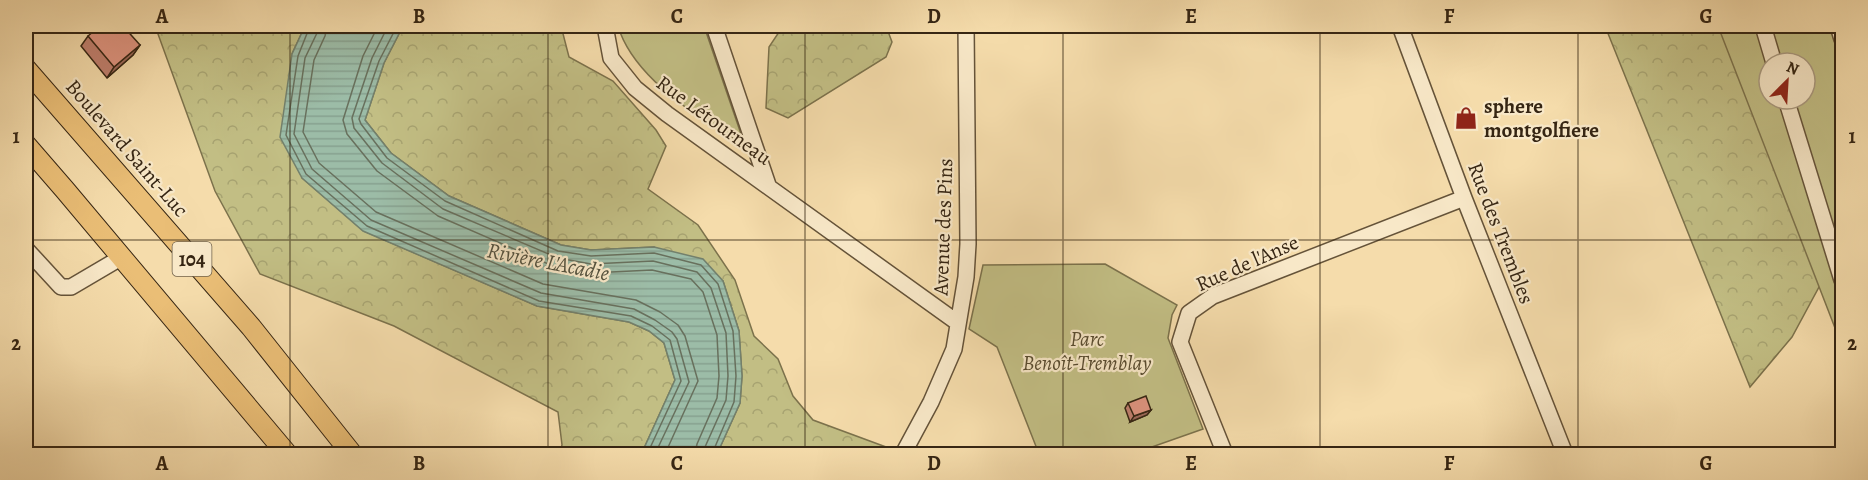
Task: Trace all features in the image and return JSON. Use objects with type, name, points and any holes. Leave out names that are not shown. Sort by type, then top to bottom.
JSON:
[{"type":"main road","name":"Boulevard Saint-Luc","points":[[26,69],[251,327],[352,454]]},
{"type":"main road","name":"104","points":[[26,145],[287,454]]},
{"type":"street","name":"Rue Létourneau","points":[[605,26],[611,58],[635,88],[667,114],[958,322]]},
{"type":"street","name":"Rue Létourneau","points":[[714,26],[768,185]]},
{"type":"street","name":"Avenue des Pins","points":[[903,454],[931,402],[954,349],[966,277],[968,244],[966,26]]},
{"type":"street","name":"Rue des Trembles","points":[[1400,26],[1564,454]]},
{"type":"street","points":[[1763,26],[1770,51]]},
{"type":"street","points":[[1838,26],[1842,39]]},
{"type":"street","points":[[1790,111],[1842,280]]},
{"type":"street","name":"Rue de l'Anse","points":[[1225,454],[1180,342],[1189,313],[1214,296],[1464,198]]},
{"type":"street","points":[[26,249],[61,287],[71,287],[122,257]]},
{"type":"green space","points":[[154,26],[305,26],[292,54],[302,178],[364,231],[537,306],[629,322],[649,331],[664,343],[675,380],[645,446],[636,454],[559,454],[562,445],[558,412],[394,326],[260,274],[215,191]]},
{"type":"green space","points":[[403,26],[561,26],[569,57],[613,81],[656,130],[666,146],[648,189],[698,225],[735,280],[754,336],[778,359],[793,396],[813,420],[905,454],[717,454],[740,403],[742,376],[739,331],[723,281],[654,247],[591,250],[561,245],[449,196],[391,153],[365,120],[384,63]]},
{"type":"green space","points":[[618,26],[704,26],[741,134],[735,139],[666,92],[636,61],[625,44]]},
{"type":"green space","points":[[783,26],[886,26],[892,42],[886,57],[788,118],[766,108],[769,47]]},
{"type":"green space","points":[[1605,26],[1842,26],[1833,261],[1792,337],[1750,387]]},
{"type":"green space","points":[[1718,26],[1842,26],[1842,346]]},
{"type":"green space","name":"Parc Benoît-Tremblay","points":[[1105,264],[1177,305],[1172,315],[1168,338],[1203,429],[1132,454],[1039,454],[997,347],[969,329],[983,265]]},
{"type":"water","name":"Rivière L'Acadie","points":[[305,26],[403,26],[384,63],[365,120],[391,153],[449,196],[561,245],[591,250],[654,247],[703,259],[723,281],[739,331],[742,376],[740,403],[717,454],[636,454],[645,446],[675,380],[664,343],[649,331],[629,322],[537,306],[363,231],[302,178],[280,137],[292,54]]},
{"type":"building","points":[[100,26],[123,26],[140,45],[114,67],[88,36]]},
{"type":"building","points":[[1146,396],[1151,410],[1134,416],[1128,403]]},
{"type":"place","name":"sphere montgolfiere","points":[[1466,118]]}]
